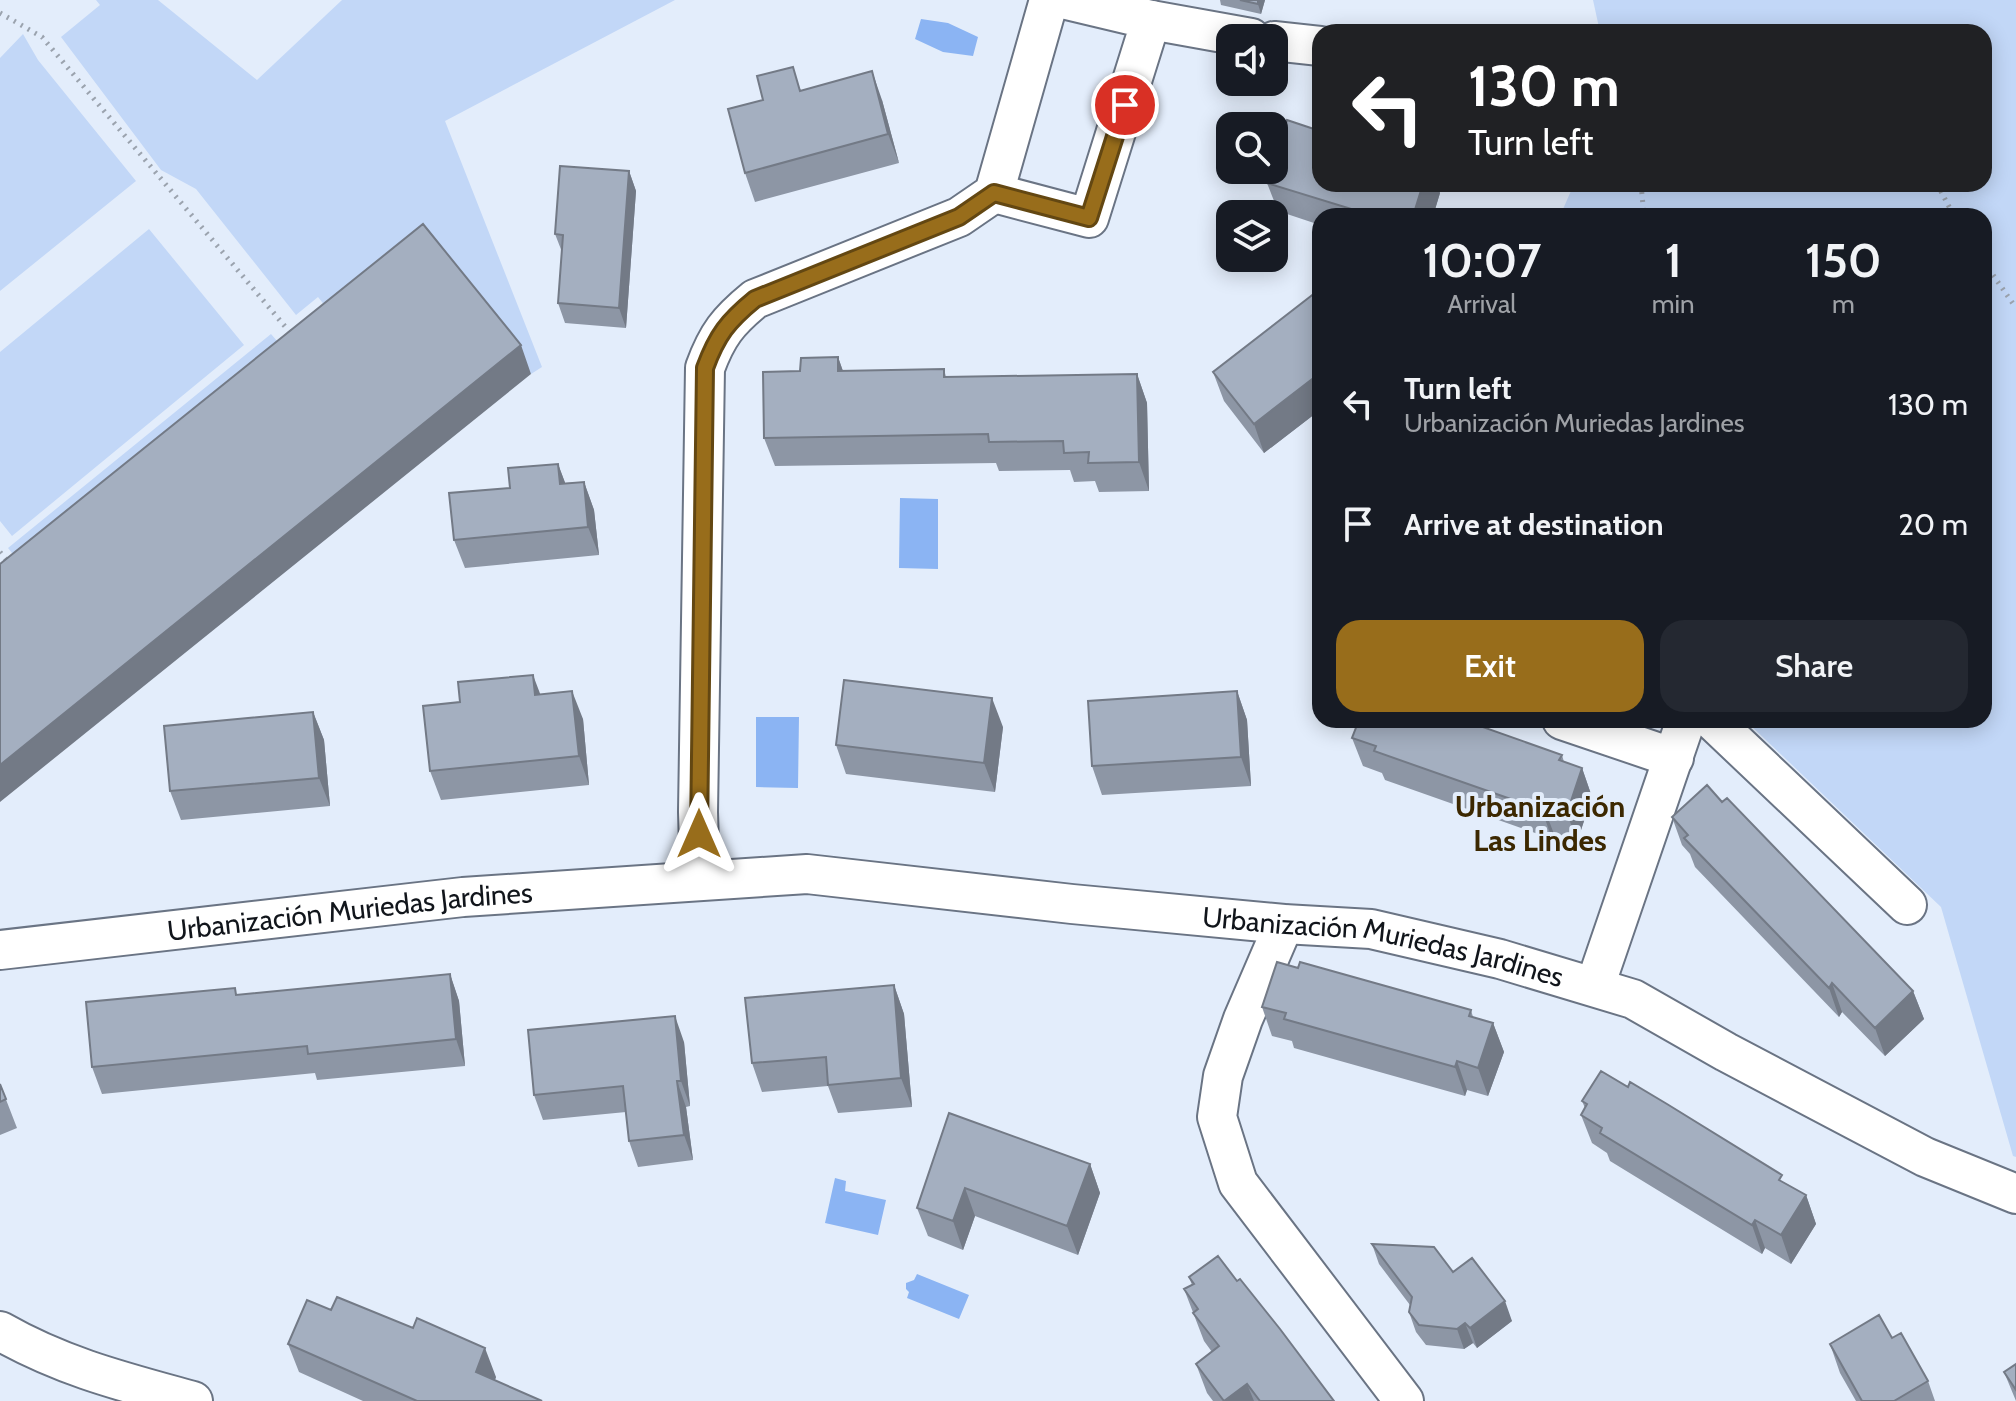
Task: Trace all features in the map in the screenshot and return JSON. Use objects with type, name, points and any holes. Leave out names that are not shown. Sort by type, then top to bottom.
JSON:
[{"type":"street","points":[[700,880],[698,812],[705,368],[714,342],[731,318],[755,299],[959,217],[994,193],[1049,0]]},
{"type":"street","points":[[1067,0],[1216,32]]},
{"type":"street","points":[[994,193],[1089,218],[1151,20]]},
{"type":"street","points":[[1288,43],[1312,45]]},
{"type":"street","points":[[1586,728],[1674,758]]},
{"type":"street","points":[[1595,986],[1683,728]]},
{"type":"street","points":[[1720,728],[1907,905]]},
{"type":"street","name":"Urbanización Muriedas Jardines","points":[[0,950],[463,897],[807,874],[1072,904],[1371,929],[1500,959],[1633,999],[1925,1157],[2016,1194]]},
{"type":"street","points":[[1284,924],[1243,1019],[1223,1076],[1217,1117],[1238,1183],[1404,1401]]},
{"type":"street","points":[[0,1331],[62,1363],[110,1380],[193,1401]]},
{"type":"path","points":[[0,13],[42,37],[297,341]]},
{"type":"path","points":[[1992,274],[2016,308]]},
{"type":"path","points":[[0,552],[9,564]]},
{"type":"shaded area","points":[[96,0],[158,0],[257,80],[342,0],[675,0],[445,121],[542,367],[531,374],[433,253],[342,327],[318,297],[296,315],[196,189],[161,170],[61,37],[100,5]]},
{"type":"shaded area","points":[[1593,0],[2016,0],[2016,1157],[2013,1156],[1941,907],[1753,728],[1992,728],[1992,208],[1564,208],[1570,192],[1992,192],[1992,24],[1598,24]]},
{"type":"shaded area","points":[[23,34],[38,60],[136,181],[0,291],[0,58]]},
{"type":"shaded area","points":[[149,229],[244,345],[12,536],[0,521],[0,352]]},
{"type":"shaded area","points":[[271,334],[296,363],[31,577],[8,548]]},
{"type":"water","points":[[921,19],[948,23],[978,37],[973,56],[943,52],[915,39]]},
{"type":"water","points":[[900,498],[938,499],[938,569],[899,568]]},
{"type":"water","points":[[756,717],[799,717],[798,788],[756,787]]},
{"type":"water","points":[[835,1178],[846,1181],[845,1191],[886,1200],[878,1235],[825,1223]]},
{"type":"water","points":[[917,1274],[969,1295],[959,1319],[907,1298],[906,1283],[914,1280]]},
{"type":"building","points":[[793,67],[800,91],[872,71],[888,134],[745,173],[728,109],[763,100],[757,76]]},
{"type":"building","points":[[1288,120],[1312,128],[1312,192],[1420,192],[1416,208],[1348,208],[1270,184],[1288,184]]},
{"type":"building","points":[[560,166],[629,171],[619,308],[558,303],[563,235],[555,234]]},
{"type":"building","points":[[423,224],[521,345],[0,765],[0,564]]},
{"type":"building","points":[[1312,295],[1312,379],[1254,424],[1213,372]]},
{"type":"building","points":[[838,357],[838,371],[944,369],[944,377],[1137,374],[1139,462],[1088,463],[1089,452],[1064,453],[1063,441],[989,442],[988,434],[764,438],[763,372],[800,371],[801,358]]},
{"type":"building","points":[[558,464],[560,484],[584,482],[588,527],[454,540],[449,493],[510,488],[508,468]]},
{"type":"building","points":[[533,675],[535,695],[572,691],[579,756],[430,771],[423,706],[460,702],[458,682]]},
{"type":"building","points":[[844,680],[992,698],[984,763],[836,745]]},
{"type":"building","points":[[1237,691],[1241,757],[1092,766],[1088,701]]},
{"type":"building","points":[[313,712],[319,778],[170,791],[164,726]]},
{"type":"building","points":[[1356,728],[1486,728],[1562,755],[1559,760],[1582,768],[1567,813],[1543,805],[1542,810],[1374,751],[1376,746],[1352,738]]},
{"type":"building","points":[[1707,785],[1722,802],[1727,798],[1913,991],[1875,1028],[1832,983],[1829,988],[1684,838],[1688,835],[1672,817]]},
{"type":"building","points":[[1277,962],[1298,968],[1300,962],[1471,1010],[1469,1016],[1493,1023],[1478,1068],[1457,1061],[1455,1067],[1284,1019],[1286,1013],[1262,1007]]},
{"type":"building","points":[[450,974],[456,1039],[308,1054],[307,1046],[92,1067],[86,1002],[235,988],[236,995]]},
{"type":"building","points":[[894,985],[901,1078],[828,1085],[826,1057],[752,1063],[745,998]]},
{"type":"building","points":[[675,1016],[681,1081],[677,1081],[684,1135],[629,1141],[623,1086],[534,1095],[528,1030]]},
{"type":"building","points":[[1601,1071],[1628,1087],[1630,1082],[1667,1104],[1782,1175],[1779,1180],[1806,1195],[1781,1235],[1755,1220],[1752,1225],[1600,1133],[1602,1128],[1581,1115],[1587,1104],[1582,1101]]},
{"type":"building","points":[[0,1084],[6,1099],[0,1102]]},
{"type":"building","points":[[949,1113],[1090,1164],[1067,1226],[965,1188],[953,1221],[917,1208]]},
{"type":"building","points":[[1372,1244],[1434,1247],[1453,1272],[1472,1258],[1505,1301],[1470,1328],[1465,1323],[1457,1329],[1419,1325],[1409,1312],[1412,1297]]},
{"type":"building","points":[[1218,1256],[1280,1329],[1334,1401],[1260,1401],[1247,1384],[1224,1401],[1196,1364],[1219,1346],[1193,1313],[1198,1309],[1184,1289],[1194,1284],[1189,1277]]},
{"type":"building","points":[[337,1297],[413,1328],[417,1318],[485,1348],[476,1372],[542,1401],[417,1401],[288,1344],[307,1300],[331,1310]]},
{"type":"building","points":[[1879,1315],[1892,1338],[1901,1333],[1928,1381],[1894,1401],[1862,1401],[1830,1344]]},
{"type":"building","points":[[2016,1364],[2016,1390],[2004,1372]]},
{"type":"district","name":"Urbanización Las Lindes","points":[[1540,823]]},
{"type":"route","points":[[699,834],[705,368],[714,342],[731,318],[755,299],[959,217],[994,193],[1089,218],[1125,105]]}]
